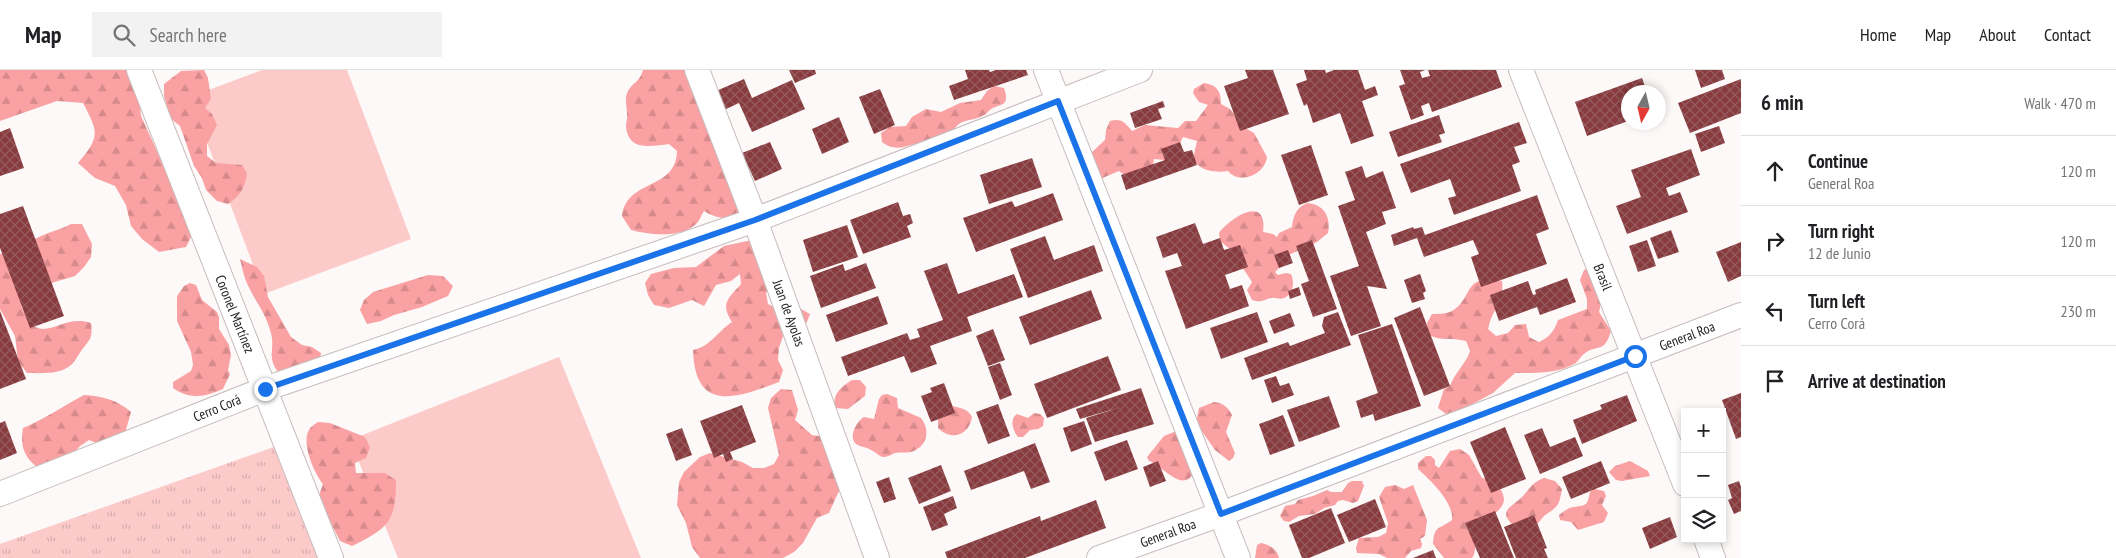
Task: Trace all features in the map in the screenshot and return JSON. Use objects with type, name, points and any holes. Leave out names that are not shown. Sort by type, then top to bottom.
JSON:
[{"type":"street","name":"Coronel Martínez","points":[[139,70],[331,558]]},
{"type":"street","name":"Juan de Ayolas","points":[[697,70],[755,220],[878,558]]},
{"type":"street","points":[[1046,70],[1238,558]]},
{"type":"street","name":"Cerro Corá","points":[[0,494],[265,389],[755,220],[1140,70]]},
{"type":"street","name":"Brasil","points":[[1520,70],[1681,474]]},
{"type":"street","name":"General Roa","points":[[1099,558],[1221,514],[1741,315]]},
{"type":"street","points":[[1708,543],[1714,558]]},
{"type":"green space","points":[[0,70],[134,70],[141,116],[162,162],[189,200],[197,225],[186,247],[159,252],[142,239],[131,226],[126,205],[115,186],[95,178],[78,163],[90,147],[95,134],[92,121],[83,103],[57,101],[0,121]]},
{"type":"green space","points":[[204,70],[208,78],[211,99],[205,108],[212,114],[217,125],[207,144],[207,156],[216,163],[242,165],[247,173],[241,191],[228,204],[217,201],[206,190],[202,178],[194,166],[180,126],[170,118],[164,96],[164,84],[181,71]]},
{"type":"green space","points":[[262,70],[347,70],[411,239],[264,294],[190,97]]},
{"type":"green space","points":[[643,70],[697,70],[716,113],[733,129],[733,164],[743,211],[724,218],[704,211],[698,222],[692,227],[675,233],[657,234],[631,230],[622,216],[626,204],[641,189],[669,173],[675,164],[677,151],[669,144],[642,146],[636,144],[628,134],[626,126],[627,94]]},
{"type":"green space","points":[[1204,83],[1212,85],[1217,89],[1221,104],[1230,109],[1245,128],[1254,133],[1267,157],[1262,169],[1251,176],[1238,177],[1228,171],[1218,172],[1202,168],[1194,157],[1197,141],[1183,137],[1178,147],[1165,160],[1154,159],[1152,169],[1126,176],[1119,171],[1100,179],[1090,154],[1105,140],[1106,130],[1110,121],[1120,121],[1132,131],[1145,125],[1178,128],[1185,121],[1196,121],[1208,105],[1199,102],[1193,93],[1194,89]]},
{"type":"green space","points":[[994,86],[1004,88],[1006,94],[1005,102],[989,110],[985,115],[961,123],[953,134],[925,145],[915,144],[900,148],[888,146],[882,142],[881,133],[890,127],[906,126],[912,117],[926,109],[941,112],[960,103],[981,100],[987,91]]},
{"type":"green space","points":[[1308,203],[1323,209],[1329,222],[1328,233],[1317,242],[1280,259],[1279,268],[1275,272],[1278,275],[1291,274],[1292,277],[1292,288],[1287,296],[1281,299],[1252,300],[1247,290],[1252,282],[1231,250],[1220,241],[1219,233],[1232,221],[1247,212],[1254,211],[1260,214],[1263,220],[1263,232],[1277,237],[1279,233],[1292,227],[1296,212],[1301,206]]},
{"type":"green space","points":[[71,224],[82,224],[92,244],[91,257],[75,276],[41,286],[21,305],[28,319],[35,327],[42,329],[50,328],[79,321],[91,323],[91,336],[75,361],[68,368],[51,373],[27,373],[18,361],[15,336],[0,309],[0,254]]},
{"type":"green space","points":[[752,240],[772,245],[781,253],[780,268],[766,293],[768,304],[784,310],[801,309],[810,314],[801,330],[794,334],[783,336],[778,360],[783,370],[779,382],[748,393],[721,396],[710,392],[701,384],[696,370],[693,350],[704,346],[732,322],[728,316],[726,306],[729,298],[741,284],[740,274],[731,281],[716,285],[704,306],[692,300],[669,308],[654,305],[648,295],[645,283],[651,274],[674,268],[696,267],[724,246]]},
{"type":"green space","points":[[240,259],[257,267],[264,276],[268,297],[291,337],[302,345],[312,347],[321,353],[319,367],[281,376],[273,363],[270,330],[246,281]]},
{"type":"green space","points":[[1594,266],[1601,303],[1599,312],[1611,331],[1603,346],[1589,351],[1569,367],[1546,372],[1515,373],[1493,393],[1467,407],[1446,414],[1438,408],[1444,389],[1450,386],[1470,351],[1466,341],[1442,339],[1428,334],[1427,323],[1432,314],[1452,311],[1459,306],[1470,288],[1480,280],[1502,281],[1500,300],[1488,329],[1496,336],[1508,333],[1515,325],[1526,324],[1529,337],[1539,342],[1551,333],[1558,320],[1587,309],[1587,299],[1580,280],[1584,270]]},
{"type":"green space","points":[[428,275],[443,276],[453,286],[448,296],[422,307],[367,324],[360,310],[364,300],[373,292]]},
{"type":"green space","points":[[190,283],[196,285],[202,300],[217,312],[219,329],[229,345],[231,355],[228,370],[230,374],[223,389],[198,396],[179,392],[173,388],[173,382],[191,371],[193,365],[191,352],[177,321],[177,296],[184,286]]},
{"type":"green space","points":[[559,357],[641,558],[398,558],[350,440]]},
{"type":"green space","points":[[852,380],[860,380],[866,387],[865,396],[848,409],[835,408],[834,403],[838,391]]},
{"type":"green space","points":[[781,389],[792,390],[798,410],[795,420],[812,435],[825,437],[853,475],[838,493],[829,513],[817,518],[803,543],[794,552],[783,558],[700,558],[692,547],[686,523],[677,505],[679,482],[684,472],[700,457],[710,453],[742,462],[753,468],[764,468],[774,464],[779,455],[768,408],[771,398]]},
{"type":"green space","points":[[887,394],[897,398],[898,408],[921,418],[926,428],[926,438],[916,450],[895,453],[884,457],[856,444],[853,433],[856,425],[864,417],[874,419],[879,399],[882,395]]},
{"type":"green space","points":[[84,395],[109,399],[131,412],[124,437],[99,444],[89,440],[80,446],[62,467],[38,468],[29,460],[24,451],[22,440],[23,428]]},
{"type":"green space","points":[[1214,402],[1225,406],[1232,415],[1226,432],[1235,453],[1229,461],[1215,450],[1196,423],[1199,408]]},
{"type":"green space","points":[[952,406],[961,408],[972,417],[967,429],[954,435],[943,432],[938,428],[938,417]]},
{"type":"green space","points":[[1034,413],[1040,414],[1044,418],[1043,426],[1030,430],[1023,437],[1018,437],[1012,422],[1015,416],[1017,414],[1028,418]]},
{"type":"green space","points":[[318,422],[330,423],[365,437],[370,447],[366,458],[355,463],[356,473],[385,473],[396,480],[394,505],[388,522],[365,540],[352,546],[340,541],[318,498],[323,484],[310,458],[307,436],[310,429]]},
{"type":"green space","points":[[1180,432],[1194,472],[1189,478],[1184,480],[1172,476],[1149,461],[1147,457],[1164,436]]},
{"type":"green space","points":[[274,447],[319,558],[0,558],[0,544]]},
{"type":"green space","points":[[1460,449],[1469,455],[1482,478],[1493,480],[1502,492],[1504,500],[1501,507],[1490,518],[1481,533],[1472,558],[1444,558],[1433,544],[1434,538],[1438,529],[1452,520],[1452,513],[1440,492],[1418,469],[1418,463],[1426,456],[1431,456],[1435,460],[1435,465],[1439,468],[1450,451]]},
{"type":"green space","points":[[1630,461],[1648,471],[1650,476],[1622,481],[1616,480],[1609,472],[1615,466]]},
{"type":"green space","points":[[1544,478],[1555,481],[1562,489],[1557,506],[1535,526],[1514,526],[1506,516],[1506,512],[1534,483]]},
{"type":"green space","points":[[1362,481],[1364,486],[1358,501],[1353,503],[1343,500],[1338,501],[1335,505],[1324,508],[1315,514],[1299,516],[1289,522],[1284,521],[1280,516],[1285,506],[1295,504],[1298,500],[1327,490],[1342,492],[1348,483]]},
{"type":"green space","points":[[1395,485],[1404,489],[1413,485],[1427,520],[1425,536],[1420,539],[1421,548],[1411,551],[1405,558],[1387,558],[1379,554],[1357,553],[1356,548],[1359,538],[1378,537],[1386,533],[1388,523],[1379,497],[1385,487]]},
{"type":"green space","points":[[1594,489],[1604,491],[1606,496],[1602,505],[1608,513],[1604,522],[1578,530],[1571,522],[1560,520],[1559,515],[1566,510],[1586,504],[1590,492]]},
{"type":"green space","points":[[1261,543],[1273,548],[1279,558],[1255,558],[1257,545]]},
{"type":"building","points":[[789,70],[815,70],[816,74],[795,83]]},
{"type":"building","points":[[965,70],[989,70],[990,72],[996,70],[1026,70],[1028,75],[954,100],[949,86],[968,79]]},
{"type":"building","points":[[1245,70],[1273,70],[1289,114],[1240,131],[1224,86],[1248,78]]},
{"type":"building","points":[[1304,70],[1325,70],[1326,73],[1334,70],[1358,70],[1365,90],[1375,86],[1378,95],[1362,101],[1374,136],[1351,144],[1340,113],[1313,123],[1307,104],[1304,106],[1296,84],[1307,80]]},
{"type":"building","points":[[1400,70],[1425,70],[1420,72],[1422,78],[1430,76],[1428,70],[1496,70],[1502,87],[1432,112],[1429,103],[1421,106],[1424,115],[1411,120],[1399,86],[1405,84]]},
{"type":"building","points":[[1695,70],[1722,70],[1725,79],[1701,88]]},
{"type":"building","points":[[1642,78],[1645,85],[1622,85]]},
{"type":"building","points":[[744,79],[752,98],[792,80],[805,109],[752,132],[739,103],[724,110],[716,91]]},
{"type":"building","points":[[1741,79],[1741,113],[1690,133],[1678,103]]},
{"type":"building","points":[[1621,86],[1621,124],[1587,136],[1575,102]]},
{"type":"building","points":[[880,89],[895,125],[874,134],[859,97]]},
{"type":"building","points":[[1163,101],[1165,107],[1158,109],[1162,119],[1135,128],[1130,113]]},
{"type":"building","points":[[1439,115],[1445,133],[1439,135],[1442,142],[1398,157],[1389,132]]},
{"type":"building","points":[[839,117],[849,142],[822,154],[812,129]]},
{"type":"building","points":[[1519,122],[1527,143],[1514,147],[1520,162],[1512,165],[1521,191],[1454,215],[1448,198],[1456,196],[1450,179],[1411,193],[1400,164]]},
{"type":"building","points":[[1719,126],[1725,143],[1701,152],[1695,134]]},
{"type":"building","points":[[10,128],[24,168],[0,176],[0,132]]},
{"type":"building","points":[[770,142],[782,169],[755,181],[742,153]]},
{"type":"building","points":[[1180,142],[1184,152],[1192,150],[1197,165],[1126,190],[1121,175],[1165,160],[1161,149]]},
{"type":"building","points":[[1311,145],[1328,195],[1299,205],[1281,155]]},
{"type":"building","points":[[1691,149],[1700,175],[1666,188],[1669,196],[1680,192],[1688,212],[1627,234],[1616,206],[1641,197],[1631,170]]},
{"type":"building","points":[[1032,158],[1042,187],[989,204],[980,175]]},
{"type":"building","points":[[1362,166],[1366,178],[1383,171],[1396,208],[1382,212],[1386,224],[1366,232],[1387,289],[1367,286],[1381,326],[1351,336],[1330,276],[1359,266],[1338,206],[1355,200],[1345,172]]},
{"type":"building","points":[[1053,193],[1063,220],[976,252],[963,218],[1012,201],[1015,207]]},
{"type":"building","points":[[1537,195],[1549,229],[1536,234],[1547,264],[1481,287],[1471,257],[1479,254],[1473,240],[1424,257],[1417,238],[1394,246],[1391,235],[1413,227],[1414,229],[1422,227],[1425,235]]},
{"type":"building","points":[[898,202],[903,216],[910,214],[913,223],[907,226],[911,237],[863,254],[850,220]]},
{"type":"building","points":[[23,206],[64,316],[30,328],[0,248],[0,214]]},
{"type":"building","points":[[1195,223],[1203,244],[1220,238],[1224,250],[1240,245],[1248,267],[1225,275],[1230,289],[1242,285],[1249,306],[1186,329],[1165,271],[1182,266],[1177,253],[1163,258],[1156,237]]},
{"type":"building","points":[[847,225],[858,257],[813,272],[803,240]]},
{"type":"building","points":[[1671,230],[1679,252],[1658,259],[1650,238]]},
{"type":"building","points":[[1045,236],[1054,260],[1094,245],[1103,271],[1028,298],[1010,249]]},
{"type":"building","points":[[1312,240],[1337,309],[1313,317],[1301,284],[1309,281],[1296,246]]},
{"type":"building","points":[[1647,240],[1656,266],[1638,272],[1629,246]]},
{"type":"building","points":[[1741,242],[1741,276],[1728,282],[1716,252]]},
{"type":"building","points":[[1288,250],[1293,263],[1279,268],[1274,255]]},
{"type":"building","points":[[866,263],[876,288],[821,308],[810,276],[843,264],[845,271]]},
{"type":"building","points":[[947,263],[958,294],[1014,274],[1023,297],[967,317],[972,331],[930,346],[937,364],[911,373],[904,356],[848,376],[841,357],[907,333],[910,340],[920,337],[917,329],[943,320],[924,271]]},
{"type":"building","points":[[1420,274],[1426,291],[1423,293],[1425,299],[1412,303],[1404,280]]},
{"type":"building","points":[[1567,278],[1576,302],[1540,315],[1537,307],[1499,321],[1490,295],[1528,281],[1533,295],[1536,294],[1535,290]]},
{"type":"building","points":[[1299,287],[1301,295],[1290,299],[1288,291]]},
{"type":"building","points":[[1091,290],[1102,319],[1030,345],[1019,317]]},
{"type":"building","points":[[878,296],[888,324],[836,342],[826,315]]},
{"type":"building","points":[[1420,307],[1450,386],[1424,396],[1394,318]]},
{"type":"building","points":[[0,311],[26,379],[0,389]]},
{"type":"building","points":[[1257,312],[1268,342],[1221,359],[1210,328]]},
{"type":"building","points":[[1338,312],[1351,345],[1252,380],[1244,358],[1288,342],[1290,346],[1325,333],[1322,326],[1324,317]]},
{"type":"building","points":[[1290,313],[1295,326],[1274,334],[1269,321]]},
{"type":"building","points":[[1392,324],[1421,406],[1375,421],[1373,414],[1361,418],[1356,401],[1378,393],[1358,335]]},
{"type":"building","points":[[993,329],[1005,360],[988,366],[976,336]]},
{"type":"building","points":[[1108,356],[1121,390],[1047,418],[1034,384]]},
{"type":"building","points":[[1000,363],[1012,395],[1000,400],[988,367]]},
{"type":"building","points":[[1276,376],[1280,386],[1289,383],[1294,395],[1272,403],[1264,380]]},
{"type":"building","points":[[944,383],[955,413],[931,422],[921,396],[932,392],[930,388]]},
{"type":"building","points":[[1141,388],[1154,424],[1095,442],[1086,418],[1121,407],[1080,419],[1076,409]]},
{"type":"building","points":[[1741,393],[1741,437],[1736,439],[1722,400]]},
{"type":"building","points":[[1627,395],[1637,421],[1582,444],[1573,420],[1602,409],[1600,405]]},
{"type":"building","points":[[1329,396],[1340,427],[1299,442],[1287,410]]},
{"type":"building","points":[[998,404],[1010,436],[988,444],[976,412]]},
{"type":"building","points":[[742,405],[756,442],[730,452],[733,459],[726,462],[723,454],[714,458],[700,421]]},
{"type":"building","points":[[1283,415],[1295,446],[1270,455],[1259,424]]},
{"type":"building","points":[[5,421],[17,453],[0,460],[0,423]]},
{"type":"building","points":[[1084,421],[1092,444],[1071,452],[1063,428]]},
{"type":"building","points":[[1505,427],[1526,479],[1491,493],[1470,442]]},
{"type":"building","points":[[682,428],[692,455],[676,461],[666,434]]},
{"type":"building","points":[[1542,428],[1550,447],[1575,437],[1583,456],[1540,474],[1524,435]]},
{"type":"building","points":[[1127,440],[1138,469],[1105,481],[1094,452]]},
{"type":"building","points":[[1035,443],[1050,482],[1031,489],[1024,471],[971,490],[964,471]]},
{"type":"building","points":[[1158,461],[1166,481],[1150,487],[1143,467]]},
{"type":"building","points":[[1601,461],[1610,483],[1571,499],[1562,477]]},
{"type":"building","points":[[941,465],[951,491],[919,504],[908,478]]},
{"type":"building","points":[[889,477],[896,499],[884,503],[876,482]]},
{"type":"building","points":[[1739,481],[1741,487],[1741,511],[1734,514],[1728,500],[1732,498],[1728,485]]},
{"type":"building","points":[[953,496],[957,508],[944,514],[948,525],[932,531],[923,507]]},
{"type":"building","points":[[1375,499],[1386,527],[1349,542],[1337,515]]},
{"type":"building","points":[[1096,500],[1106,528],[1025,558],[947,558],[945,552],[1040,516],[1041,521]]},
{"type":"building","points":[[1331,508],[1345,543],[1309,558],[1302,558],[1289,525]]},
{"type":"building","points":[[1495,511],[1514,558],[1480,558],[1465,523]]},
{"type":"building","points":[[1534,515],[1547,548],[1544,549],[1548,558],[1516,558],[1504,527]]},
{"type":"building","points":[[1670,517],[1677,537],[1650,549],[1642,528]]},
{"type":"building","points":[[1433,550],[1436,558],[1413,558]]},
{"type":"route","points":[[265,389],[755,220],[1058,101],[1221,514],[1635,356]]}]
